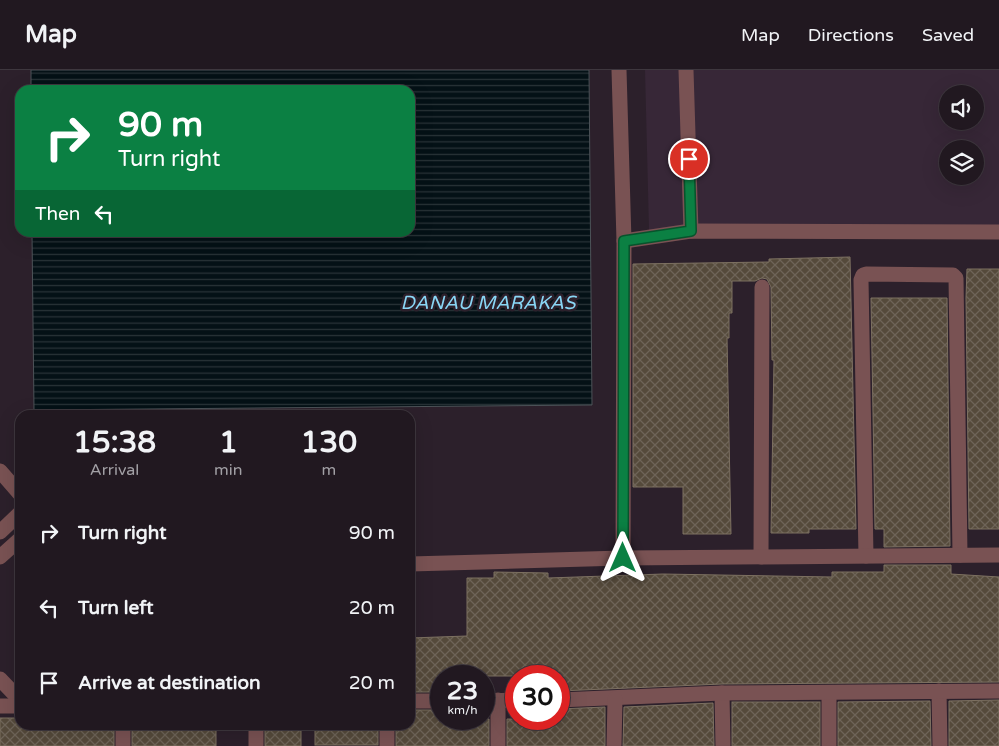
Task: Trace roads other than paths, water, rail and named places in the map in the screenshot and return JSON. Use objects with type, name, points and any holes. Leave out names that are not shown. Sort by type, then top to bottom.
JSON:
[{"type":"street","points":[[619,70],[624,241],[623,558]]},
{"type":"street","points":[[686,70],[691,231]]},
{"type":"street","points":[[624,241],[691,231],[999,232]]},
{"type":"street","points":[[866,556],[861,280],[863,275],[866,274],[953,275],[956,278],[960,555]]},
{"type":"street","points":[[761,557],[762,287]]},
{"type":"street","points":[[0,472],[15,488]]},
{"type":"street","points":[[0,532],[15,518]]},
{"type":"street","points":[[0,557],[15,544]]},
{"type":"street","points":[[415,564],[623,558],[999,555]]},
{"type":"street","points":[[0,679],[15,695]]},
{"type":"street","points":[[939,691],[940,746]]},
{"type":"street","points":[[570,700],[722,694],[999,691]]},
{"type":"street","points":[[722,694],[723,746]]},
{"type":"street","points":[[829,694],[829,746]]},
{"type":"street","points":[[614,746],[615,699]]},
{"type":"street","points":[[415,701],[430,701]]},
{"type":"street","points":[[0,706],[15,706]]},
{"type":"street","points":[[495,726],[498,746]]},
{"type":"street","points":[[123,730],[124,746]]},
{"type":"street","points":[[256,730],[256,746]]},
{"type":"street","points":[[387,730],[387,746]]},
{"type":"water","name":"DANAU MARAKAS","points":[[31,70],[589,70],[592,405],[34,410],[32,237],[415,237],[415,85],[31,85]]}]
